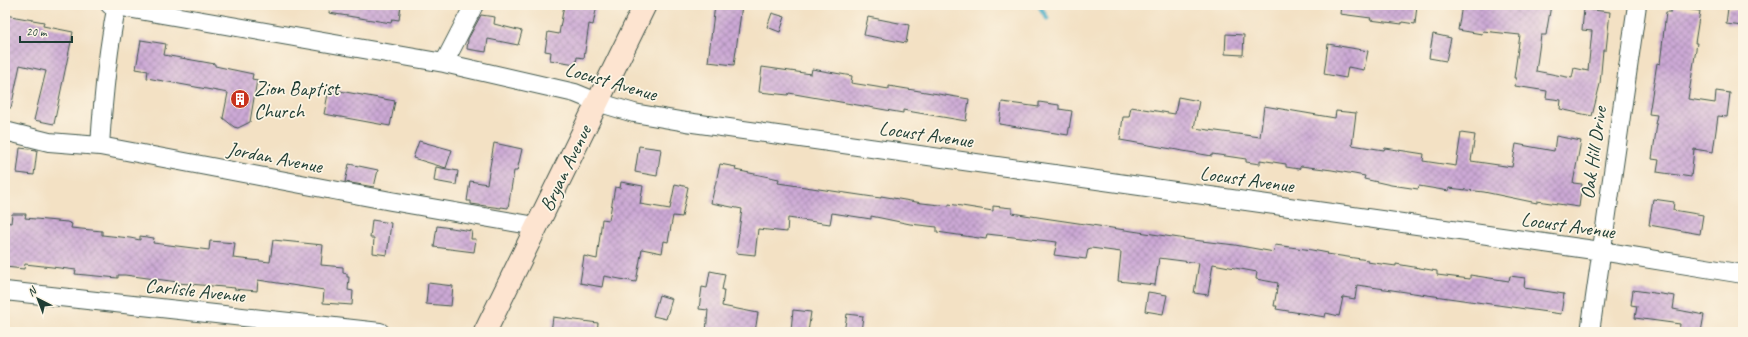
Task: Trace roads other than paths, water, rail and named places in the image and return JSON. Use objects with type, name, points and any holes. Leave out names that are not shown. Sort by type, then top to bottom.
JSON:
[{"type":"street","points":[[100,146],[104,81],[114,5]]},
{"type":"street","name":"Locust Avenue","points":[[114,5],[444,62],[575,92],[597,102],[634,113],[686,122],[1601,251],[1743,274]]},
{"type":"street","points":[[444,62],[474,5]]},
{"type":"street","name":"Bryan Avenue","points":[[485,332],[645,5]]},
{"type":"street","name":"Oak Hill Drive","points":[[1590,332],[1637,5]]},
{"type":"street","name":"Jordan Avenue","points":[[5,131],[49,142],[100,146],[391,202],[536,226]]},
{"type":"street","name":"Carlisle Avenue","points":[[5,291],[380,332]]},
{"type":"waterway","points":[[1039,5],[1047,18]]},
{"type":"place","name":"Zion Baptist Church","points":[[240,99]]}]
